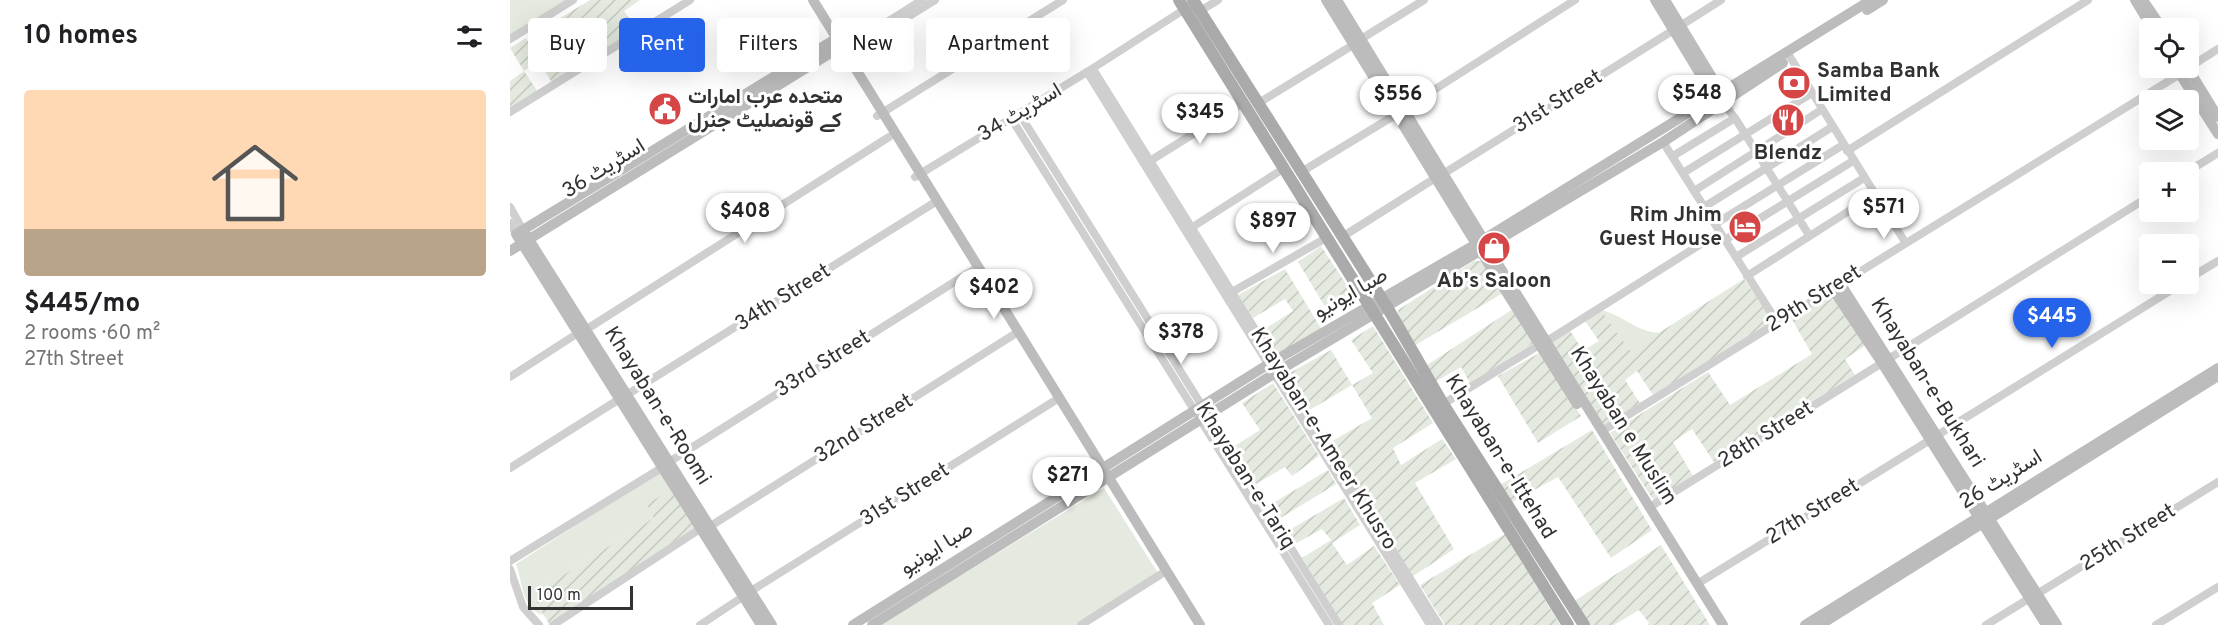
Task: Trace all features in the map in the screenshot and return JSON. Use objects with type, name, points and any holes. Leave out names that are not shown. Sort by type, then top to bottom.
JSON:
[{"type":"main road","points":[[1186,3],[1200,11],[1301,172]]},
{"type":"main road","name":"Khayaban-e-Ittehad","points":[[1186,3],[1283,169],[1568,625]]},
{"type":"main road","name":"Khayaban-e-Ittehad","points":[[1301,172],[1384,303],[1443,404],[1584,625]]},
{"type":"street","points":[[510,39],[573,0]]},
{"type":"street","points":[[510,112],[690,0]]},
{"type":"street","points":[[812,0],[831,33]]},
{"type":"street","name":"اسٹریٹ 36","points":[[892,18],[922,0]]},
{"type":"street","name":"اسٹریٹ 36","points":[[900,18],[935,0]]},
{"type":"street","points":[[879,114],[1063,0]]},
{"type":"street","points":[[1200,11],[1218,0]]},
{"type":"street","name":"Khayaban e Muslim","points":[[1330,0],[1717,622]]},
{"type":"street","points":[[1257,104],[1424,0]]},
{"type":"street","points":[[1301,172],[1575,0]]},
{"type":"street","points":[[1655,0],[1735,118],[1765,169],[1809,235]]},
{"type":"street","points":[[1665,0],[1676,28]]},
{"type":"street","name":"31st Street","points":[[1342,237],[1721,0]]},
{"type":"street","name":"صبا ایونیو","points":[[1482,246],[1721,100],[1871,0]]},
{"type":"street","name":"صبا ایونیو","points":[[1789,55],[1883,0]]},
{"type":"street","points":[[1715,224],[2088,0]]},
{"type":"street","points":[[2135,0],[2146,18]]},
{"type":"street","points":[[2143,0],[2155,18]]},
{"type":"street","name":"اسٹریٹ 34","points":[[918,175],[1090,71],[1186,3]]},
{"type":"street","name":"29th Street","points":[[2199,60],[2218,50]]},
{"type":"street","name":"اسٹریٹ 36","points":[[510,251],[520,237],[831,54]]},
{"type":"street","points":[[1789,55],[1832,128],[1905,242]]},
{"type":"street","name":"Khayaban-e-Ameer Khusro","points":[[1090,71],[1389,552],[1439,625]]},
{"type":"street","points":[[854,72],[1103,475],[1200,625]]},
{"type":"street","name":"29th Street","points":[[1602,431],[2169,78]]},
{"type":"street","points":[[2188,78],[2218,134]]},
{"type":"street","points":[[2190,78],[2218,117]]},
{"type":"street","points":[[1683,173],[1812,93]]},
{"type":"street","name":"صبا ایونیو","points":[[853,625],[1103,475],[1274,367],[1664,142],[1721,100]]},
{"type":"street","points":[[1147,163],[1243,103]]},
{"type":"street","points":[[1694,191],[1821,110]]},
{"type":"street","points":[[879,114],[889,137],[918,175]]},
{"type":"street","name":"Khayaban-e-Tariq","points":[[1015,116],[1201,414],[1329,625]]},
{"type":"street","points":[[1673,156],[1735,118]]},
{"type":"street","points":[[1704,207],[1832,128]]},
{"type":"street","points":[[510,377],[889,137]]},
{"type":"street","points":[[1664,142],[1777,322]]},
{"type":"street","points":[[2199,165],[2218,153]]},
{"type":"street","points":[[1725,240],[1853,161]]},
{"type":"street","points":[[1191,228],[1283,169]]},
{"type":"street","points":[[1736,257],[1864,178]]},
{"type":"street","name":"Khayaban-e-Ameer Khusro","points":[[1164,191],[1232,292],[1274,367]]},
{"type":"street","points":[[1747,276],[1875,195]]},
{"type":"street","name":"34th Street","points":[[510,468],[935,202]]},
{"type":"street","name":"28th Street","points":[[1650,507],[2139,203]]},
{"type":"street","name":"Khayaban-e-Roomi","points":[[510,207],[520,237]]},
{"type":"street","name":"Khayaban-e-Roomi","points":[[510,223],[583,331],[747,593],[772,625]]},
{"type":"street","points":[[1443,404],[1720,232]]},
{"type":"street","points":[[1232,292],[1326,237]]},
{"type":"street","points":[[2199,272],[2218,261]]},
{"type":"street","name":"33rd Street","points":[[510,561],[975,268]]},
{"type":"street","name":"Khayaban-e-Bukhari","points":[[1836,285],[1985,518],[2033,596],[2046,625]]},
{"type":"street","name":"27th Street","points":[[1697,584],[2165,294]]},
{"type":"street","name":"32nd Street","points":[[553,625],[1016,334]]},
{"type":"street","name":"اسٹریٹ 26","points":[[1820,625],[2218,368]]},
{"type":"street","name":"اسٹریٹ 26","points":[[1805,625],[2218,376]]},
{"type":"street","name":"Khayaban e Muslim","points":[[1575,393],[1602,431],[1628,478],[1650,507],[1664,536],[1697,584],[1717,622]]},
{"type":"street","name":"31st Street","points":[[700,625],[747,593],[1057,400]]},
{"type":"street","name":"Khayaban-e-Tariq","points":[[1201,414],[1339,625]]},
{"type":"street","name":"صبا ایونیو","points":[[872,625],[1103,475]]},
{"type":"street","name":"25th Street","points":[[1986,625],[2218,482]]},
{"type":"street","name":"Khayaban-e-Ameer Khusro","points":[[1396,563],[1430,625]]},
{"type":"street","points":[[510,569],[523,607],[539,625]]},
{"type":"street","points":[[1081,625],[1164,572]]},
{"type":"street","points":[[1164,572],[1193,625]]},
{"type":"street","points":[[2156,625],[2218,586]]},
{"type":"street","name":"Khayaban-e-Roomi","points":[[747,593],[761,625]]},
{"type":"street","name":"Khayaban-e-Bukhari","points":[[2033,596],[2057,625]]},
{"type":"shaded area","points":[[510,0],[569,0],[540,18],[528,18],[528,26],[510,37]]},
{"type":"shaded area","points":[[590,0],[640,0],[624,11],[629,18],[619,18],[619,41],[607,49],[607,18],[560,18]]},
{"type":"shaded area","points":[[526,38],[528,41],[528,68],[524,71],[510,48]]},
{"type":"shaded area","points":[[524,71],[538,92],[510,109],[510,81]]},
{"type":"shaded area","points":[[546,72],[570,72],[552,83]]},
{"type":"shaded area","points":[[1321,246],[1352,293],[1349,304],[1330,315],[1298,262]]},
{"type":"shaded area","points":[[1474,261],[1484,261],[1503,293],[1414,346],[1399,319],[1398,310]]},
{"type":"shaded area","points":[[1285,269],[1322,330],[1276,357],[1260,332],[1293,311],[1285,299],[1253,318],[1238,295]]},
{"type":"shaded area","points":[[1744,279],[1773,321],[1653,395],[1637,371],[1625,380],[1640,403],[1604,425],[1552,341],[1569,329],[1583,351],[1599,341],[1585,321],[1601,310],[1630,351]]},
{"type":"shaded area","points":[[1831,292],[1866,345],[1845,359],[1855,375],[1714,462],[1692,429],[1673,442],[1693,476],[1654,501],[1610,433],[1708,372],[1730,405],[1812,354],[1791,318]]},
{"type":"shaded area","points":[[1513,309],[1535,342],[1470,383],[1461,367],[1435,382],[1427,365]]},
{"type":"shaded area","points":[[1601,310],[1643,329],[1660,333],[1630,352]]},
{"type":"shaded area","points":[[1373,326],[1433,423],[1393,448],[1401,465],[1442,439],[1456,459],[1415,483],[1454,549],[1412,577],[1329,443],[1372,418],[1352,385],[1373,373],[1351,340]]},
{"type":"shaded area","points":[[1331,350],[1352,385],[1308,411],[1288,374]]},
{"type":"shaded area","points":[[1541,352],[1581,416],[1538,443],[1498,376]]},
{"type":"shaded area","points":[[1273,383],[1319,456],[1292,476],[1285,467],[1256,484],[1233,447],[1260,430],[1242,403]]},
{"type":"shaded area","points":[[1592,430],[1652,530],[1611,558],[1558,477],[1512,502],[1500,485]]},
{"type":"shaded area","points":[[1328,470],[1336,484],[1279,519],[1270,505]]},
{"type":"shaded area","points":[[659,472],[672,489],[655,518],[532,595],[543,615],[536,612],[524,594],[516,564]]},
{"type":"shaded area","points":[[1104,488],[1158,573],[1076,625],[880,625]]},
{"type":"shaded area","points":[[672,489],[696,529],[549,624],[532,595],[654,518],[647,504]]},
{"type":"shaded area","points":[[1344,498],[1360,525],[1332,543],[1347,565],[1374,546],[1400,585],[1372,603],[1384,625],[1343,625],[1302,558],[1331,540],[1322,529],[1293,545],[1286,532]]},
{"type":"shaded area","points":[[1505,534],[1560,625],[1445,625],[1420,585]]},
{"type":"shaded area","points":[[1661,545],[1710,625],[1647,625],[1649,623],[1639,610],[1614,625],[1589,625],[1573,602]]},
{"type":"place","name":"Samba Bank Limited","points":[[1794,83]]},
{"type":"place","name":"متحدہ عرب امارات کے قونصلیٹ جنرل","points":[[665,109]]},
{"type":"place","name":"Blendz","points":[[1788,120]]},
{"type":"place","name":"Rim Jhim Guest House","points":[[1745,227]]},
{"type":"place","name":"Ab's Saloon","points":[[1494,248]]}]
